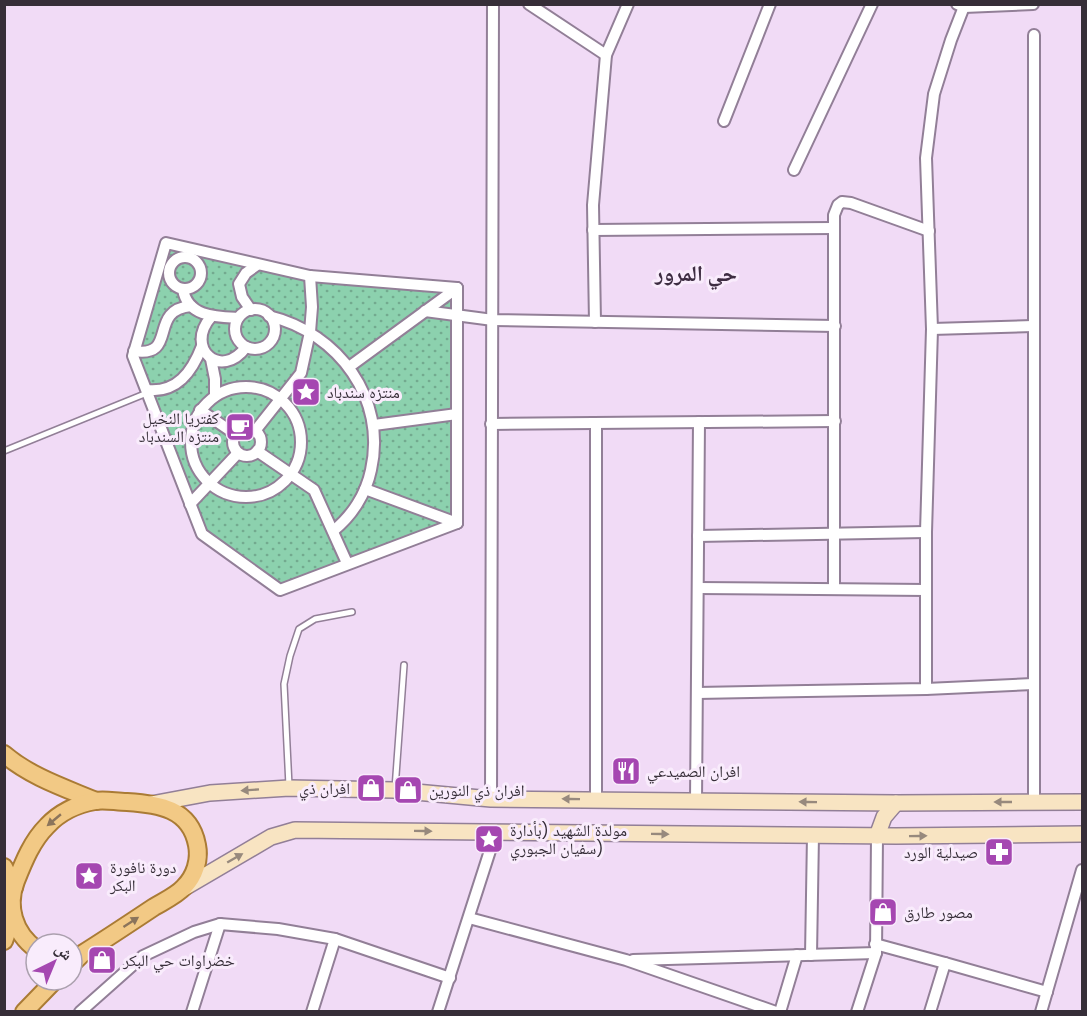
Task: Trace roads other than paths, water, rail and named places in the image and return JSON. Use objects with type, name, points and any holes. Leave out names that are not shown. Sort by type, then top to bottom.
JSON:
[{"type":"main road","points":[[4,754],[37,776],[96,801],[151,804],[210,793],[289,788],[394,790],[491,799],[896,803],[1083,802]]},
{"type":"main road","points":[[24,937],[19,932],[10,905],[14,887],[36,839],[48,825],[70,809],[96,801]]},
{"type":"main road","points":[[877,836],[884,817],[896,803]]},
{"type":"main road","points":[[151,804],[174,811],[191,828],[196,839],[198,863],[184,888]]},
{"type":"main road","points":[[84,952],[184,888],[271,837],[295,830],[877,836],[1083,834]]},
{"type":"main road","points":[[4,867],[14,887]]},
{"type":"main road","points":[[4,941],[13,916]]},
{"type":"main road","points":[[24,1011],[43,992]]},
{"type":"street","points":[[491,799],[493,4]]},
{"type":"street","points":[[529,4],[606,55]]},
{"type":"street","points":[[595,322],[593,205],[606,55],[628,4]]},
{"type":"street","points":[[724,121],[770,4]]},
{"type":"street","points":[[794,170],[872,4]]},
{"type":"street","points":[[926,689],[926,532],[932,328],[926,158],[934,94],[962,6],[1033,4]]},
{"type":"street","points":[[1034,35],[1032,684],[1034,802]]},
{"type":"street","points":[[834,589],[834,215],[838,205],[842,202],[851,203],[929,231]]},
{"type":"street","points":[[593,230],[834,228]]},
{"type":"street","points":[[456,288],[310,276],[166,243],[133,356],[202,534],[280,590],[457,523]]},
{"type":"street","points":[[251,310],[242,297],[239,284],[246,273],[257,265]]},
{"type":"street","points":[[255,431],[301,373],[310,332],[312,308],[310,276]]},
{"type":"street","points":[[349,367],[456,288]]},
{"type":"street","points":[[456,288],[457,523]]},
{"type":"street","points":[[183,289],[186,299],[192,306],[211,317],[238,318],[251,310],[261,310],[269,316],[310,332],[332,347],[360,384],[374,425],[374,459],[365,489],[346,519],[333,531]]},
{"type":"street","points":[[134,351],[151,351],[158,346],[164,335],[165,321],[169,315],[178,308],[192,306]]},
{"type":"street","points":[[425,311],[493,320],[835,326]]},
{"type":"street","points":[[238,318],[235,327],[236,336],[246,347],[261,349],[272,339],[275,330],[269,316]]},
{"type":"street","points":[[147,391],[164,390],[179,382],[190,371],[202,346],[202,329],[211,317]]},
{"type":"street","points":[[932,328],[1033,326]]},
{"type":"street","points":[[202,346],[211,359],[215,379],[215,396]]},
{"type":"street","points":[[211,359],[231,361],[246,347]]},
{"type":"street","points":[[252,387],[272,393],[280,399],[294,415],[300,435],[299,456],[291,475],[276,489],[257,497],[237,497],[209,484],[197,468],[191,449],[192,429],[200,410],[215,396],[233,388],[252,387]]},
{"type":"street","points":[[200,410],[235,434]]},
{"type":"street","points":[[374,425],[457,414]]},
{"type":"street","points":[[491,424],[835,421]]},
{"type":"street","points":[[696,801],[699,422]]},
{"type":"street","points":[[596,423],[596,800]]},
{"type":"street","points":[[244,428],[255,431],[260,440],[257,451],[248,456],[238,453],[233,444],[235,434],[244,428]]},
{"type":"street","points":[[257,451],[314,490],[347,563]]},
{"type":"street","points":[[190,504],[238,453]]},
{"type":"street","points":[[365,489],[457,523]]},
{"type":"street","points":[[698,536],[926,532]]},
{"type":"street","points":[[698,588],[926,590]]},
{"type":"street","points":[[697,693],[926,689],[1032,684]]},
{"type":"street","points":[[438,1011],[496,832]]},
{"type":"street","points":[[812,955],[813,835]]},
{"type":"street","points":[[857,1011],[875,948],[877,836]]},
{"type":"street","points":[[1041,1011],[1083,870]]},
{"type":"street","points":[[469,918],[626,960],[778,1011],[797,955]]},
{"type":"street","points":[[80,1011],[143,956],[194,932],[220,924],[278,929],[335,939],[450,978]]},
{"type":"street","points":[[192,1011],[220,924]]},
{"type":"street","points":[[312,1011],[335,939]]},
{"type":"street","points":[[626,960],[812,955],[875,948],[945,963],[1047,992]]},
{"type":"street","points":[[930,1011],[945,963]]},
{"type":"lane","points":[[4,451],[147,391]]},
{"type":"lane","points":[[289,788],[284,684],[299,629],[315,619],[352,612]]},
{"type":"lane","points":[[394,790],[404,665]]},
{"type":"place","name":"منتزه سندباد","points":[[306,392]]},
{"type":"place","name":"كفتريا النخيل منتزه السندباد","points":[[240,427]]},
{"type":"place","name":"افران الصميدعي","points":[[626,771]]},
{"type":"place","name":"افران ذي","points":[[371,788]]},
{"type":"place","name":"افران ذي النورين","points":[[408,790]]},
{"type":"place","name":"مولدة الشهيد (بأدارة سفيان الجبوري)","points":[[489,839]]},
{"type":"place","name":"صيدلية الورد","points":[[999,852]]},
{"type":"place","name":"دورة نافورة البكر","points":[[89,876]]},
{"type":"place","name":"مصور طارق","points":[[883,912]]},
{"type":"place","name":"خضراوات حي البكر","points":[[102,960]]},
{"type":"district","name":"حي المرور","points":[[696,273]]}]
